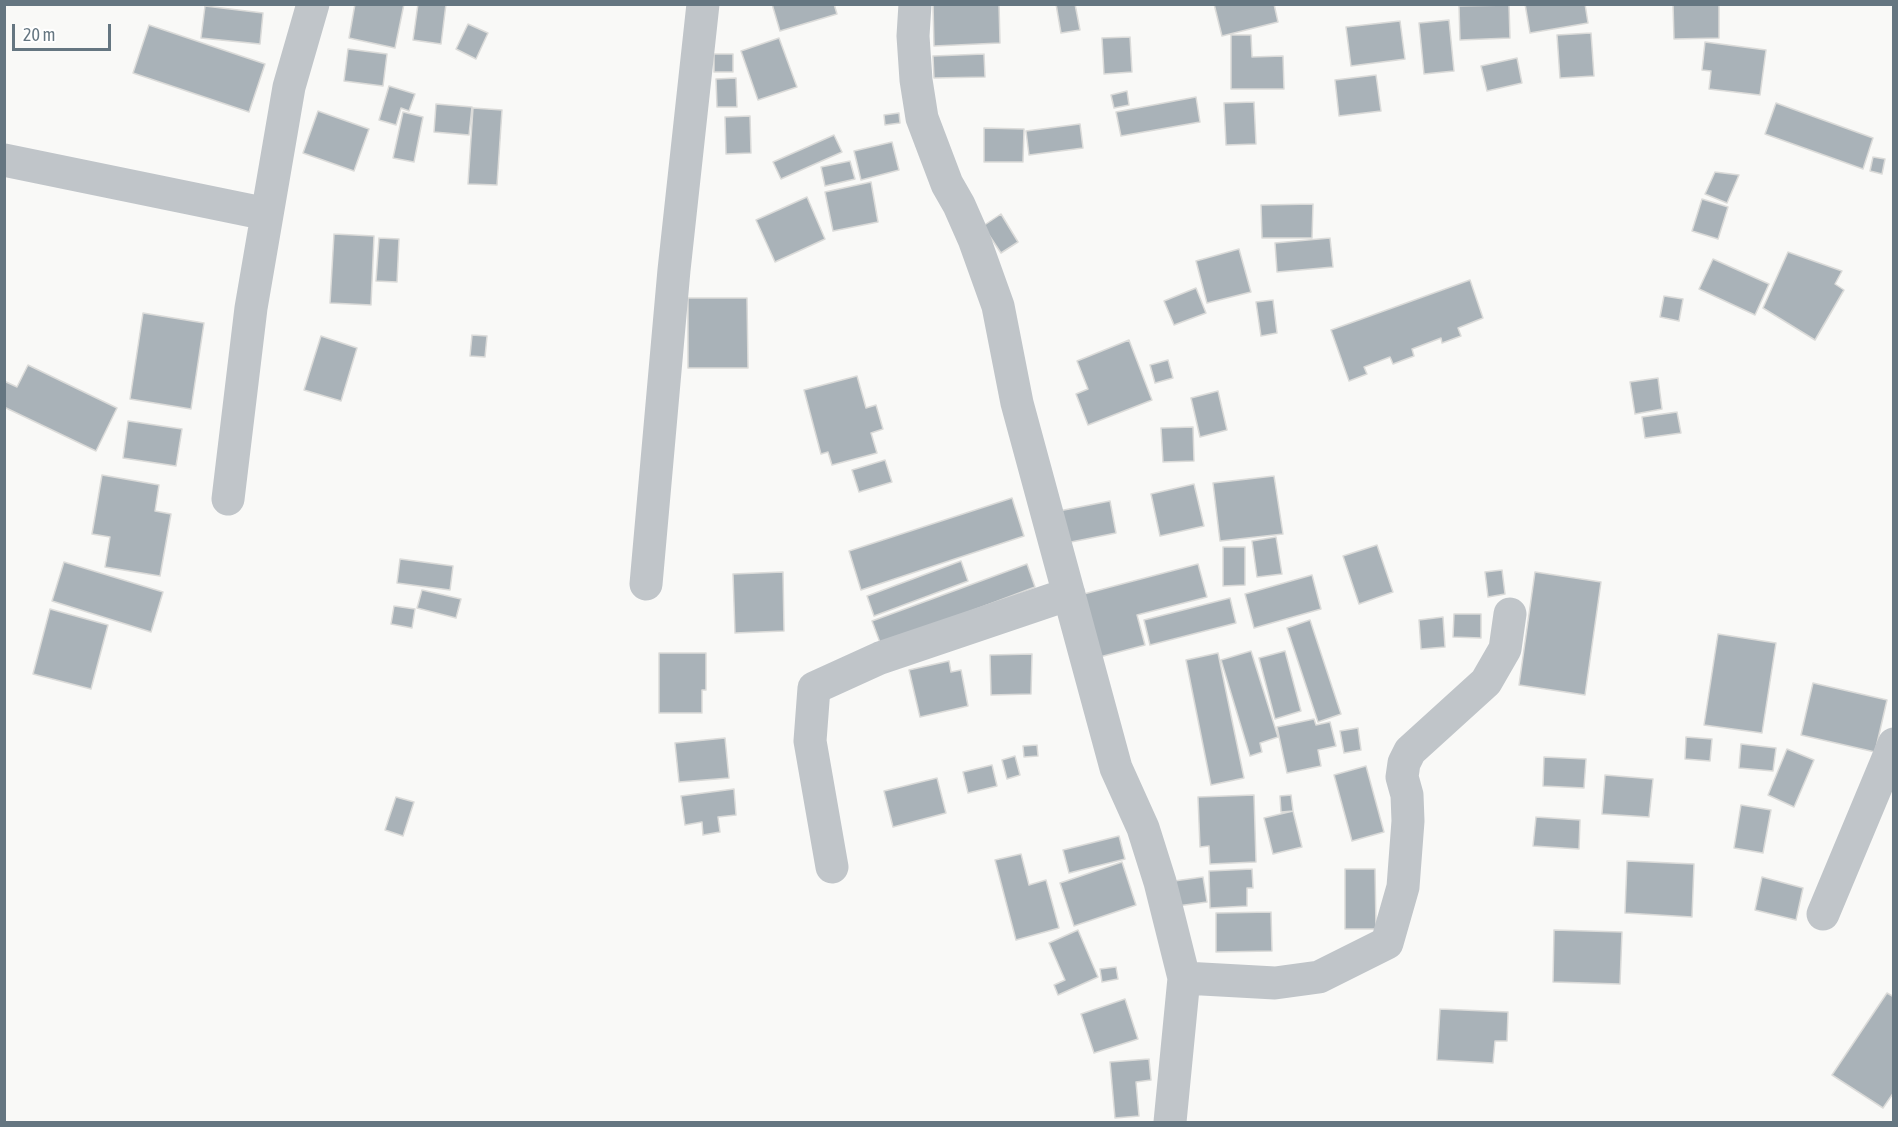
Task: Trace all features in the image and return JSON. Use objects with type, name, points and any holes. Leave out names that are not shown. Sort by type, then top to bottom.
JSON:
[{"type":"street","points":[[228,499],[251,308],[289,87],[312,4]]},
{"type":"street","points":[[646,584],[675,258],[703,4]]},
{"type":"street","points":[[915,4],[916,80],[922,118],[947,184],[974,239],[998,306],[1017,403],[1116,768],[1143,828],[1160,882],[1184,978],[1170,1122]]},
{"type":"street","points":[[4,160],[267,214]]},
{"type":"street","points":[[832,867],[810,741],[814,688],[880,658],[1069,594]]},
{"type":"street","points":[[1184,978],[1275,983],[1319,977],[1387,943],[1403,887],[1408,821],[1407,795],[1402,777],[1404,763],[1410,751],[1486,682],[1505,649],[1510,614]]},
{"type":"street","points":[[1822,914],[1893,744]]},
{"type":"building","points":[[355,4],[404,4],[395,48],[349,38]]},
{"type":"building","points":[[418,4],[446,4],[441,44],[413,40]]},
{"type":"building","points":[[772,4],[834,4],[837,14],[780,31]]},
{"type":"building","points":[[933,4],[999,4],[1000,43],[934,46]]},
{"type":"building","points":[[1056,4],[1075,4],[1080,30],[1061,33]]},
{"type":"building","points":[[1214,4],[1274,4],[1278,22],[1222,36]]},
{"type":"building","points":[[1525,4],[1585,4],[1588,23],[1530,33]]},
{"type":"building","points":[[1673,4],[1719,4],[1719,38],[1674,39]]},
{"type":"building","points":[[1509,5],[1510,38],[1460,40],[1459,6]]},
{"type":"building","points":[[205,6],[263,13],[260,44],[201,38]]},
{"type":"building","points":[[1449,20],[1454,71],[1424,74],[1419,23]]},
{"type":"building","points":[[1400,21],[1405,59],[1351,66],[1346,27]]},
{"type":"building","points":[[468,24],[488,33],[476,59],[456,49]]},
{"type":"building","points":[[149,25],[265,64],[249,112],[133,73]]},
{"type":"building","points":[[1591,33],[1594,76],[1560,78],[1557,35]]},
{"type":"building","points":[[1231,35],[1251,35],[1252,57],[1283,56],[1284,89],[1231,89]]},
{"type":"building","points":[[1130,37],[1132,72],[1104,74],[1102,38]]},
{"type":"building","points":[[779,38],[797,87],[758,100],[741,51]]},
{"type":"building","points":[[1705,42],[1766,50],[1760,95],[1709,89],[1711,71],[1702,70]]},
{"type":"building","points":[[348,49],[387,54],[383,86],[344,81]]},
{"type":"building","points":[[714,54],[733,54],[733,72],[714,72]]},
{"type":"building","points":[[984,54],[985,77],[934,78],[933,56]]},
{"type":"building","points":[[1517,58],[1522,83],[1487,91],[1481,66]]},
{"type":"building","points":[[1376,75],[1381,111],[1339,116],[1335,80]]},
{"type":"building","points":[[736,78],[737,107],[717,107],[716,79]]},
{"type":"building","points":[[389,86],[415,94],[409,111],[401,108],[396,125],[379,120]]},
{"type":"building","points":[[1127,91],[1129,105],[1114,108],[1111,95]]},
{"type":"building","points":[[1196,97],[1200,122],[1121,136],[1116,112]]},
{"type":"building","points":[[1254,102],[1256,144],[1226,145],[1224,103]]},
{"type":"building","points":[[1776,103],[1873,138],[1863,169],[1765,134]]},
{"type":"building","points":[[436,104],[472,107],[469,135],[434,132]]},
{"type":"building","points":[[473,108],[502,110],[497,185],[468,184]]},
{"type":"building","points":[[318,111],[369,129],[354,171],[303,153]]},
{"type":"building","points":[[403,112],[423,117],[414,162],[393,158]]},
{"type":"building","points":[[899,113],[900,123],[885,125],[884,115]]},
{"type":"building","points":[[750,116],[751,153],[726,154],[725,117]]},
{"type":"building","points":[[1080,124],[1083,148],[1029,155],[1026,131]]},
{"type":"building","points":[[984,128],[1024,129],[1023,162],[984,162]]},
{"type":"building","points":[[834,135],[842,152],[781,179],[773,162]]},
{"type":"building","points":[[892,142],[899,170],[861,180],[854,151]]},
{"type":"building","points":[[1873,157],[1885,159],[1882,174],[1870,171]]},
{"type":"building","points":[[850,161],[855,179],[825,186],[821,167]]},
{"type":"building","points":[[1715,172],[1739,175],[1727,203],[1705,194]]},
{"type":"building","points":[[871,182],[878,222],[833,231],[825,192]]},
{"type":"building","points":[[807,197],[825,239],[775,262],[756,220]]},
{"type":"building","points":[[1702,199],[1728,207],[1718,239],[1692,231]]},
{"type":"building","points":[[1313,204],[1312,238],[1262,238],[1261,205]]},
{"type":"building","points":[[1001,214],[1018,242],[1001,253],[983,226]]},
{"type":"building","points":[[334,234],[374,236],[371,305],[330,303]]},
{"type":"building","points":[[379,238],[399,239],[397,282],[376,281]]},
{"type":"building","points":[[1330,238],[1333,267],[1277,272],[1275,243]]},
{"type":"building","points":[[1239,249],[1251,292],[1207,303],[1196,261]]},
{"type":"building","points":[[1788,252],[1842,271],[1835,284],[1844,290],[1815,340],[1763,308]]},
{"type":"building","points":[[1713,259],[1769,284],[1755,315],[1699,289]]},
{"type":"building","points":[[1470,280],[1483,318],[1458,328],[1461,336],[1442,343],[1441,338],[1412,349],[1414,356],[1393,364],[1390,357],[1364,367],[1367,374],[1349,381],[1331,330]]},
{"type":"building","points":[[1196,288],[1206,313],[1174,325],[1164,301]]},
{"type":"building","points":[[1664,296],[1683,299],[1679,321],[1660,317]]},
{"type":"building","points":[[688,298],[747,298],[748,368],[688,368]]},
{"type":"building","points":[[1273,300],[1277,333],[1261,336],[1256,302]]},
{"type":"building","points":[[143,313],[204,323],[191,409],[130,399]]},
{"type":"building","points":[[472,335],[487,336],[485,357],[470,356]]},
{"type":"building","points":[[321,336],[357,348],[341,401],[304,390]]},
{"type":"building","points":[[1129,340],[1152,400],[1088,425],[1076,394],[1088,389],[1077,361]]},
{"type":"building","points":[[1168,360],[1173,378],[1155,383],[1150,365]]},
{"type":"building","points":[[28,365],[117,408],[96,451],[4,407],[4,381],[17,387]]},
{"type":"building","points":[[857,376],[866,408],[876,405],[883,429],[871,433],[877,453],[832,465],[828,452],[821,454],[804,390]]},
{"type":"building","points":[[1658,378],[1662,409],[1635,414],[1630,382]]},
{"type":"building","points":[[1218,391],[1227,430],[1200,437],[1191,398]]},
{"type":"building","points":[[1677,412],[1681,433],[1645,438],[1642,417]]},
{"type":"building","points":[[128,421],[182,429],[176,466],[123,458]]},
{"type":"building","points":[[1193,427],[1194,461],[1163,462],[1161,428]]},
{"type":"building","points":[[885,460],[892,482],[859,492],[852,470]]},
{"type":"building","points":[[102,475],[159,485],[155,511],[171,514],[160,576],[105,567],[110,537],[92,534]]},
{"type":"building","points":[[1274,476],[1283,534],[1220,541],[1213,483]]},
{"type":"building","points":[[1194,484],[1204,526],[1160,536],[1151,494]]},
{"type":"building","points":[[1012,498],[1024,536],[861,590],[849,551]]},
{"type":"building","points":[[1110,501],[1116,533],[1066,543],[1059,511]]},
{"type":"building","points":[[1276,537],[1282,574],[1257,577],[1252,541]]},
{"type":"building","points":[[1377,545],[1393,592],[1359,604],[1343,556]]},
{"type":"building","points":[[1223,547],[1245,547],[1245,585],[1223,586]]},
{"type":"building","points":[[400,559],[453,566],[450,590],[397,583]]},
{"type":"building","points":[[961,561],[968,581],[874,616],[867,596]]},
{"type":"building","points":[[64,562],[163,592],[151,632],[52,601]]},
{"type":"building","points":[[1027,564],[1035,587],[881,645],[872,621]]},
{"type":"building","points":[[1198,564],[1207,597],[1137,615],[1145,645],[1096,658],[1080,595]]},
{"type":"building","points":[[1502,570],[1505,594],[1488,597],[1485,572]]},
{"type":"building","points":[[783,572],[784,631],[735,633],[733,574]]},
{"type":"building","points":[[1535,572],[1601,582],[1585,695],[1519,685]]},
{"type":"building","points":[[1312,575],[1321,609],[1254,628],[1245,594]]},
{"type":"building","points":[[422,590],[461,599],[456,618],[417,608]]},
{"type":"building","points":[[1230,598],[1236,623],[1150,645],[1144,620]]},
{"type":"building","points":[[394,606],[415,609],[412,628],[391,624]]},
{"type":"building","points":[[50,609],[108,625],[91,689],[33,674]]},
{"type":"building","points":[[1454,614],[1481,614],[1481,638],[1453,637]]},
{"type":"building","points":[[1443,617],[1445,647],[1421,649],[1419,620]]},
{"type":"building","points":[[1310,620],[1341,714],[1318,722],[1287,628]]},
{"type":"building","points":[[1718,634],[1776,643],[1762,733],[1704,725]]},
{"type":"building","points":[[1251,651],[1278,737],[1260,743],[1262,752],[1250,756],[1221,660]]},
{"type":"building","points":[[1285,651],[1301,711],[1275,719],[1259,658]]},
{"type":"building","points":[[659,653],[706,653],[706,690],[702,690],[702,713],[659,713]]},
{"type":"building","points":[[1218,653],[1244,778],[1211,785],[1186,660]]},
{"type":"building","points":[[1032,654],[1031,694],[991,695],[990,655]]},
{"type":"building","points":[[949,661],[951,672],[961,670],[968,706],[920,717],[909,670]]},
{"type":"building","points":[[1813,683],[1887,700],[1875,752],[1801,735]]},
{"type":"building","points":[[1314,719],[1316,725],[1330,722],[1336,746],[1318,750],[1321,766],[1287,773],[1277,727]]},
{"type":"building","points":[[1358,728],[1361,750],[1344,753],[1340,731]]},
{"type":"building","points":[[1686,737],[1712,739],[1710,761],[1685,759]]},
{"type":"building","points":[[725,738],[729,778],[679,782],[675,743]]},
{"type":"building","points":[[1741,744],[1776,748],[1773,771],[1739,768]]},
{"type":"building","points":[[1037,745],[1038,756],[1024,757],[1023,746]]},
{"type":"building","points":[[1787,749],[1814,760],[1794,807],[1768,795]]},
{"type":"building","points":[[1015,756],[1020,775],[1007,779],[1002,760]]},
{"type":"building","points":[[1544,757],[1586,759],[1584,788],[1543,786]]},
{"type":"building","points":[[992,765],[997,786],[968,793],[963,772]]},
{"type":"building","points":[[1366,766],[1384,832],[1352,841],[1334,775]]},
{"type":"building","points":[[1605,775],[1653,779],[1649,817],[1602,814]]},
{"type":"building","points":[[937,778],[946,813],[893,827],[884,791]]},
{"type":"building","points":[[734,789],[736,815],[718,817],[720,832],[703,835],[702,822],[685,825],[681,796]]},
{"type":"building","points":[[1254,795],[1256,862],[1210,864],[1209,846],[1200,847],[1198,797]]},
{"type":"building","points":[[1291,795],[1293,811],[1281,812],[1280,796]]},
{"type":"building","points":[[396,797],[414,802],[403,836],[385,830]]},
{"type":"building","points":[[1741,805],[1771,810],[1763,853],[1734,848]]},
{"type":"building","points":[[1293,811],[1302,847],[1273,854],[1264,818]]},
{"type":"building","points":[[1536,817],[1580,820],[1579,849],[1533,846]]},
{"type":"building","points":[[1119,836],[1125,859],[1069,873],[1063,850]]},
{"type":"building","points":[[1021,854],[1029,885],[1046,880],[1059,928],[1016,940],[995,860]]},
{"type":"building","points":[[1627,861],[1694,864],[1692,917],[1625,913]]},
{"type":"building","points":[[1122,862],[1136,905],[1074,926],[1060,883]]},
{"type":"building","points":[[1252,869],[1253,888],[1247,888],[1247,906],[1210,908],[1209,871]]},
{"type":"building","points":[[1345,869],[1375,869],[1376,929],[1345,929]]},
{"type":"building","points":[[1203,877],[1207,902],[1170,907],[1167,882]]},
{"type":"building","points":[[1762,877],[1803,888],[1796,920],[1755,910]]},
{"type":"building","points":[[1271,912],[1272,951],[1216,952],[1216,913]]},
{"type":"building","points":[[1078,930],[1098,977],[1058,995],[1054,985],[1065,980],[1049,943]]},
{"type":"building","points":[[1554,930],[1622,932],[1620,984],[1553,982]]},
{"type":"building","points":[[1116,967],[1118,979],[1102,982],[1100,969]]},
{"type":"building","points":[[1887,993],[1894,997],[1894,1092],[1883,1108],[1832,1075]]},
{"type":"building","points":[[1125,999],[1138,1039],[1094,1053],[1081,1014]]},
{"type":"building","points":[[1440,1009],[1508,1012],[1507,1041],[1495,1041],[1493,1063],[1437,1060]]},
{"type":"building","points":[[1149,1059],[1151,1080],[1136,1082],[1139,1116],[1115,1118],[1110,1062]]}]
